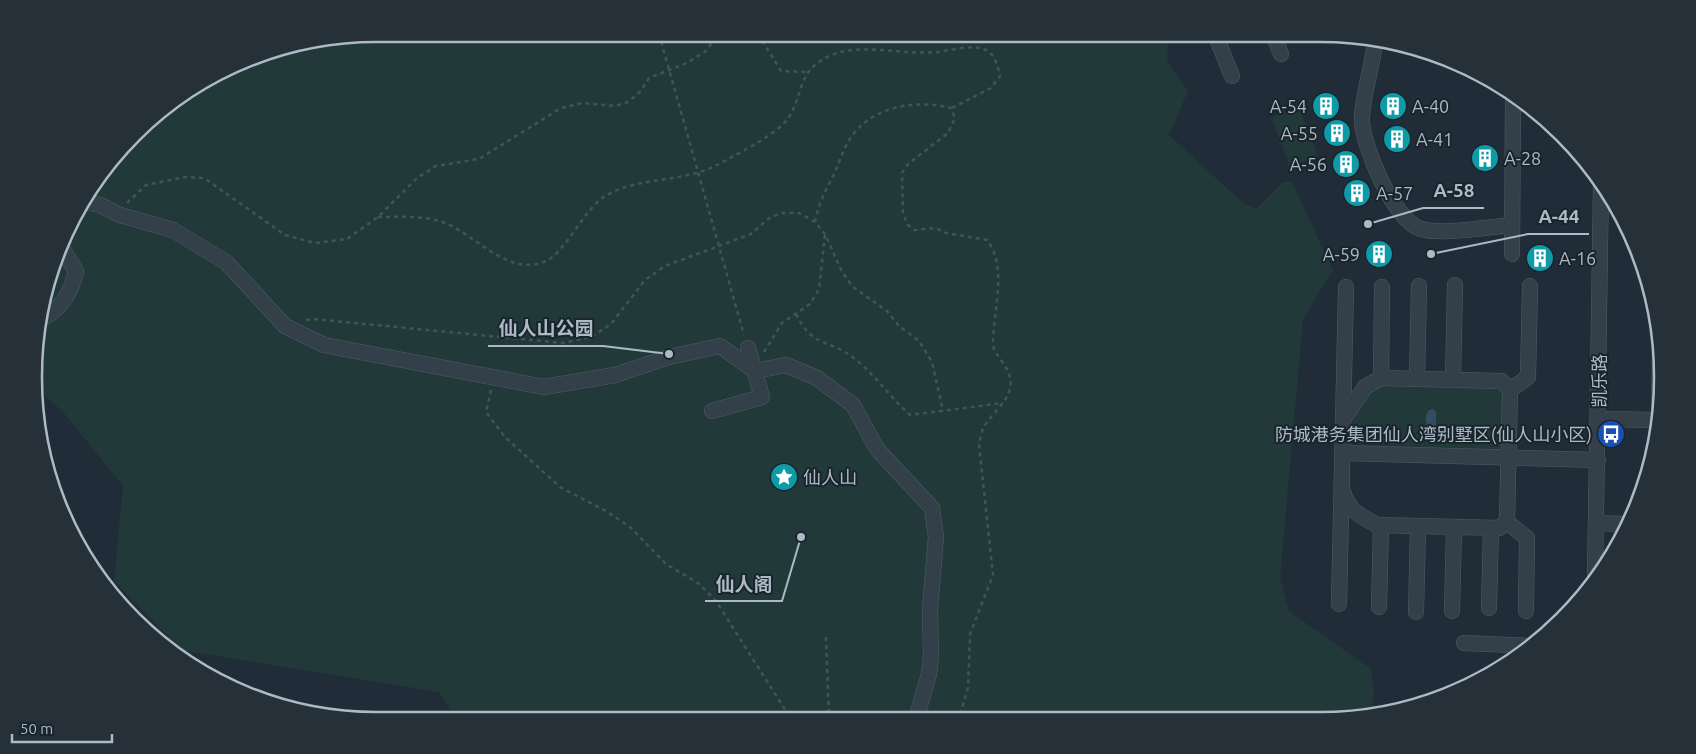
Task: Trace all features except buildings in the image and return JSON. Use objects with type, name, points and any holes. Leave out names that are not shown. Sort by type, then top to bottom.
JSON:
[{"type":"street","points":[[1219,42],[1232,76]]},
{"type":"street","points":[[1277,42],[1281,54]]},
{"type":"street","points":[[1374,47],[1362,120],[1365,137],[1393,205],[1406,220],[1420,228],[1454,229],[1512,225]]},
{"type":"street","points":[[1512,254],[1514,105]]},
{"type":"street","name":"凯乐路","points":[[1595,565],[1599,419],[1601,197]]},
{"type":"street","points":[[92,203],[100,204],[120,215],[173,230],[226,262],[285,326],[324,345],[494,379],[544,387],[615,375],[669,357],[720,346],[755,371],[786,365],[817,378],[853,405],[877,450],[932,508],[936,537],[930,609],[931,656],[929,674],[918,712]]},
{"type":"street","points":[[48,315],[72,290],[76,272],[66,255]]},
{"type":"street","points":[[1453,380],[1455,285]]},
{"type":"street","points":[[1417,379],[1419,286]]},
{"type":"street","points":[[1510,390],[1528,376],[1530,286]]},
{"type":"street","points":[[1339,604],[1346,287]]},
{"type":"street","points":[[1380,378],[1382,287]]},
{"type":"street","points":[[712,412],[762,397],[748,348]]},
{"type":"street","points":[[1343,420],[1365,387],[1380,378],[1502,381],[1510,390],[1507,522]]},
{"type":"street","points":[[1599,419],[1651,420]]},
{"type":"street","points":[[1343,454],[1598,460]]},
{"type":"street","points":[[1342,489],[1346,504],[1360,516],[1381,525],[1499,528],[1507,522]]},
{"type":"street","points":[[1507,522],[1527,538],[1526,612]]},
{"type":"street","points":[[1596,523],[1620,524]]},
{"type":"street","points":[[1379,607],[1381,525]]},
{"type":"street","points":[[1416,612],[1418,526]]},
{"type":"street","points":[[1452,611],[1454,527]]},
{"type":"street","points":[[1489,608],[1491,528]]},
{"type":"street","points":[[1464,643],[1518,645]]},
{"type":"path","points":[[661,42],[748,348]]},
{"type":"path","points":[[120,215],[125,205],[146,185],[185,178],[204,178],[285,235],[296,240],[315,243],[347,239],[378,217],[417,178],[436,166],[479,159],[561,108],[583,103],[615,106],[628,102],[640,92],[649,78],[687,63],[706,51],[712,42]]},
{"type":"path","points":[[763,42],[781,71],[807,72]]},
{"type":"path","points":[[378,217],[418,218],[446,223],[500,256],[521,265],[544,262],[560,248],[604,197],[626,188],[699,174],[778,130],[790,116],[807,72],[820,61],[840,52],[930,53],[979,48],[989,51],[996,63],[1000,76],[991,88],[951,108],[934,104],[911,104],[886,112],[862,123],[849,139],[833,176],[820,199],[815,222]]},
{"type":"path","points":[[951,108],[955,118],[948,133],[908,164],[902,173],[904,214],[908,224],[914,230],[935,228],[946,233],[987,240],[994,248],[999,286],[993,347],[1008,370],[1011,388],[1003,403],[983,428],[979,445],[993,575],[970,634],[968,688],[962,712]]},
{"type":"path","points":[[285,326],[313,319],[563,343],[592,337],[611,324],[645,280],[665,266],[751,234],[768,220],[781,213],[799,213],[815,222],[825,234],[842,272],[853,287],[887,311],[900,326],[919,341],[932,362],[943,411]]},
{"type":"path","points":[[755,371],[782,323],[810,304],[819,289],[825,234]]},
{"type":"path","points":[[796,314],[803,329],[817,341],[840,348],[854,358],[880,381],[895,402],[910,415],[1003,403]]},
{"type":"path","points":[[494,379],[486,412],[505,437],[560,487],[606,511],[630,527],[666,564],[698,583],[716,601],[787,712]]},
{"type":"path","points":[[826,637],[829,712]]},
{"type":"green space","points":[[377,42],[1168,42],[1167,61],[1188,91],[1169,135],[1242,202],[1256,209],[1283,182],[1292,182],[1333,270],[1303,319],[1280,579],[1289,611],[1371,669],[1374,694],[1372,707],[1319,712],[452,712],[439,692],[185,651],[174,643],[114,581],[123,486],[63,412],[43,393],[45,333],[60,269],[87,210],[112,173],[140,140],[156,126],[210,87],[269,60],[333,45]]},
{"type":"green space","points":[[1299,107],[1318,156],[1290,167],[1271,118]]},
{"type":"green space","points":[[1385,383],[1504,387],[1502,450],[1359,444],[1351,428],[1357,412],[1362,401],[1371,392]]},
{"type":"water","points":[[1433,409],[1436,412],[1436,427],[1433,430],[1427,426],[1426,416],[1429,410]]},
{"type":"place","name":"A-54","points":[[1326,106]]},
{"type":"place","name":"A-40","points":[[1393,106]]},
{"type":"place","name":"A-55","points":[[1337,133]]},
{"type":"place","name":"A-41","points":[[1397,139]]},
{"type":"place","name":"A-28","points":[[1485,158]]},
{"type":"place","name":"A-56","points":[[1346,164]]},
{"type":"place","name":"A-57","points":[[1357,193]]},
{"type":"place","name":"A-58","points":[[1368,224]]},
{"type":"place","name":"A-59","points":[[1379,254]]},
{"type":"place","name":"A-44","points":[[1431,254]]},
{"type":"place","name":"A-16","points":[[1540,258]]},
{"type":"place","name":"仙人山公园","points":[[669,354]]},
{"type":"place","name":"防城港务集团仙人湾别墅区(仙人山小区)","points":[[1611,434]]},
{"type":"place","name":"仙人山","points":[[784,477]]},
{"type":"place","name":"仙人阁","points":[[801,537]]}]
